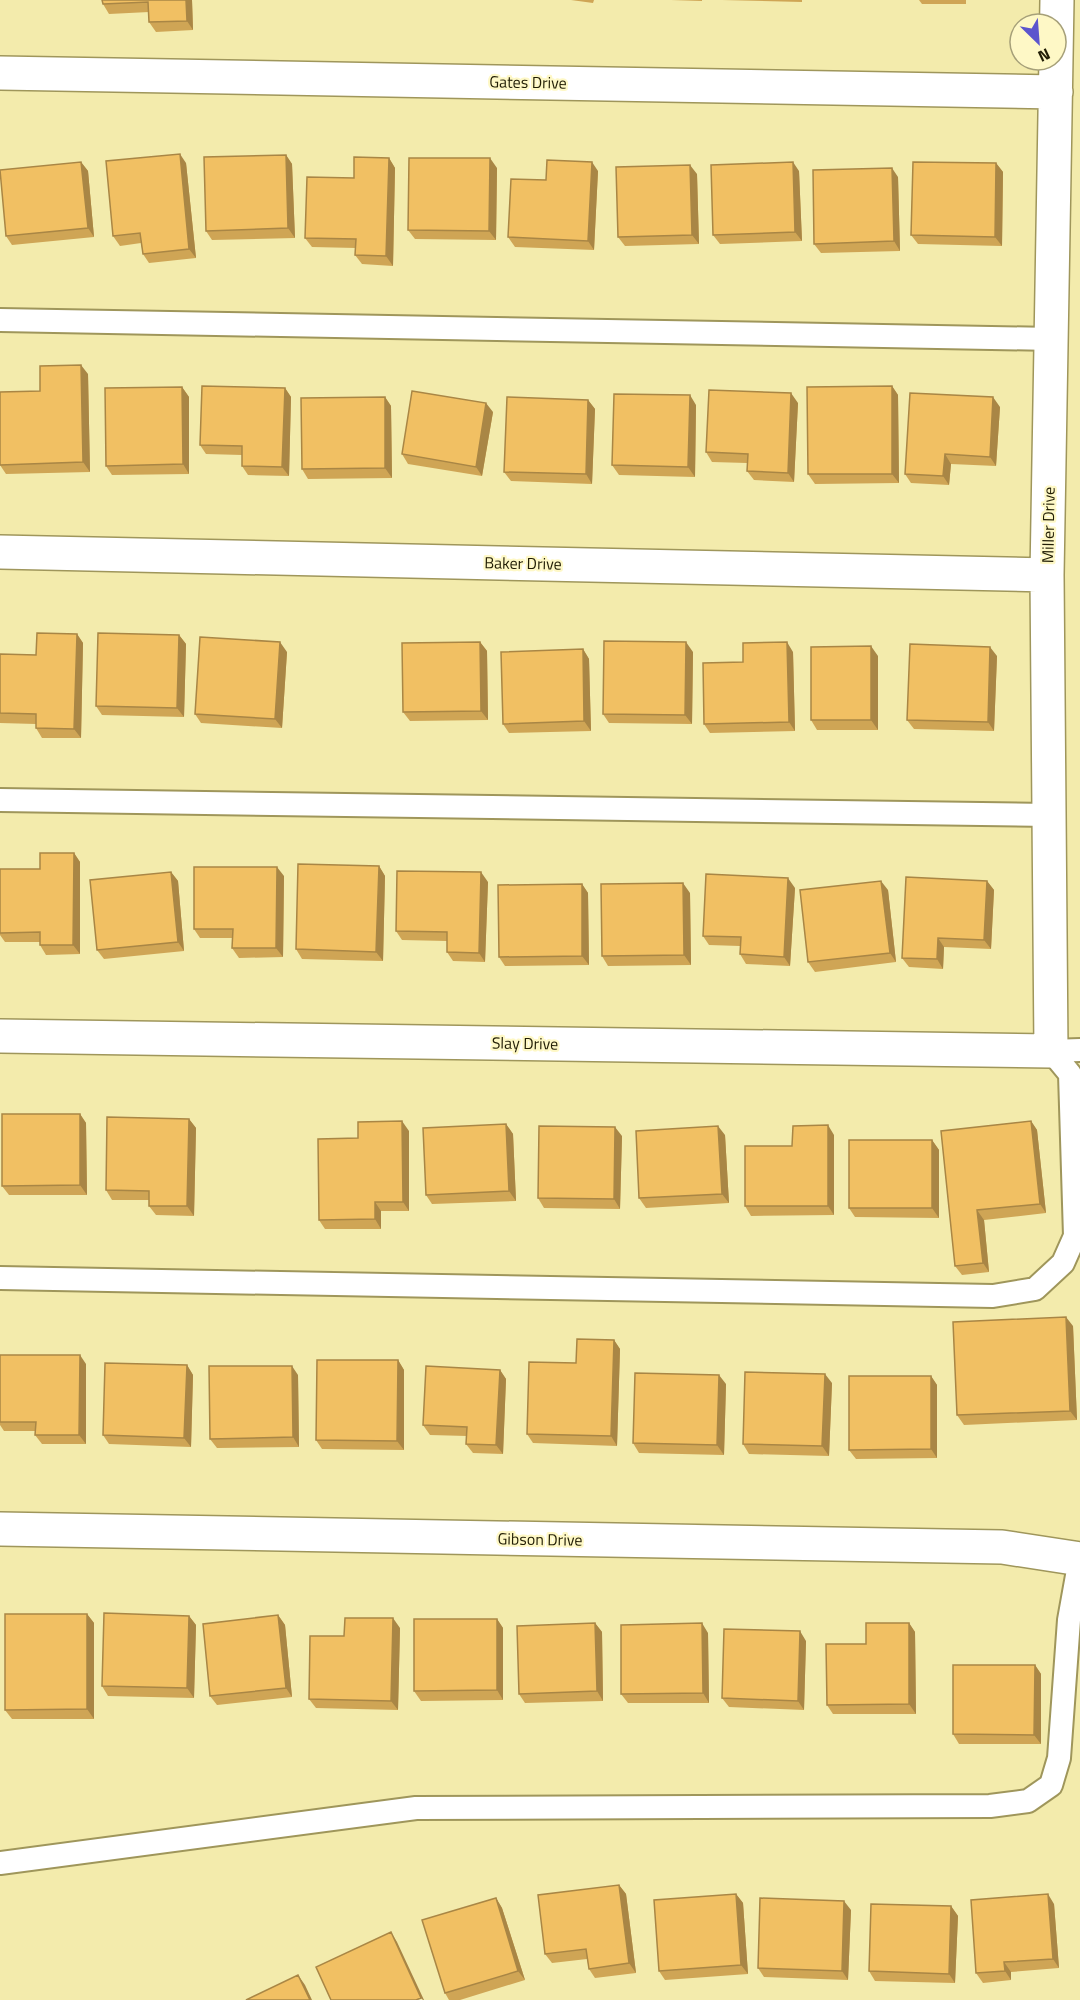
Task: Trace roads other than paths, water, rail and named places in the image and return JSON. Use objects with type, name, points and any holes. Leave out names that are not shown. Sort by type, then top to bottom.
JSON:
[{"type":"street","name":"Miller Drive","points":[[1057,0],[1047,575],[1049,814],[1065,1050]]},
{"type":"street","name":"Gates Drive","points":[[0,72],[1056,92]]},
{"type":"street","name":"Baker Drive","points":[[0,552],[1047,575]]},
{"type":"street","name":"Slay Drive","points":[[0,1036],[1065,1050]]},
{"type":"street","name":"Gibson Drive","points":[[0,1529],[1002,1547],[1080,1559]]},
{"type":"lane","points":[[0,320],[1052,339]]},
{"type":"lane","points":[[0,800],[1049,814]]},
{"type":"lane","points":[[0,1278],[993,1296],[1035,1289],[1063,1263],[1075,1236],[1070,1074],[1065,1050]]},
{"type":"lane","points":[[0,1863],[416,1808],[990,1806],[1028,1801],[1051,1785],[1059,1758],[1069,1620],[1080,1559]]}]
